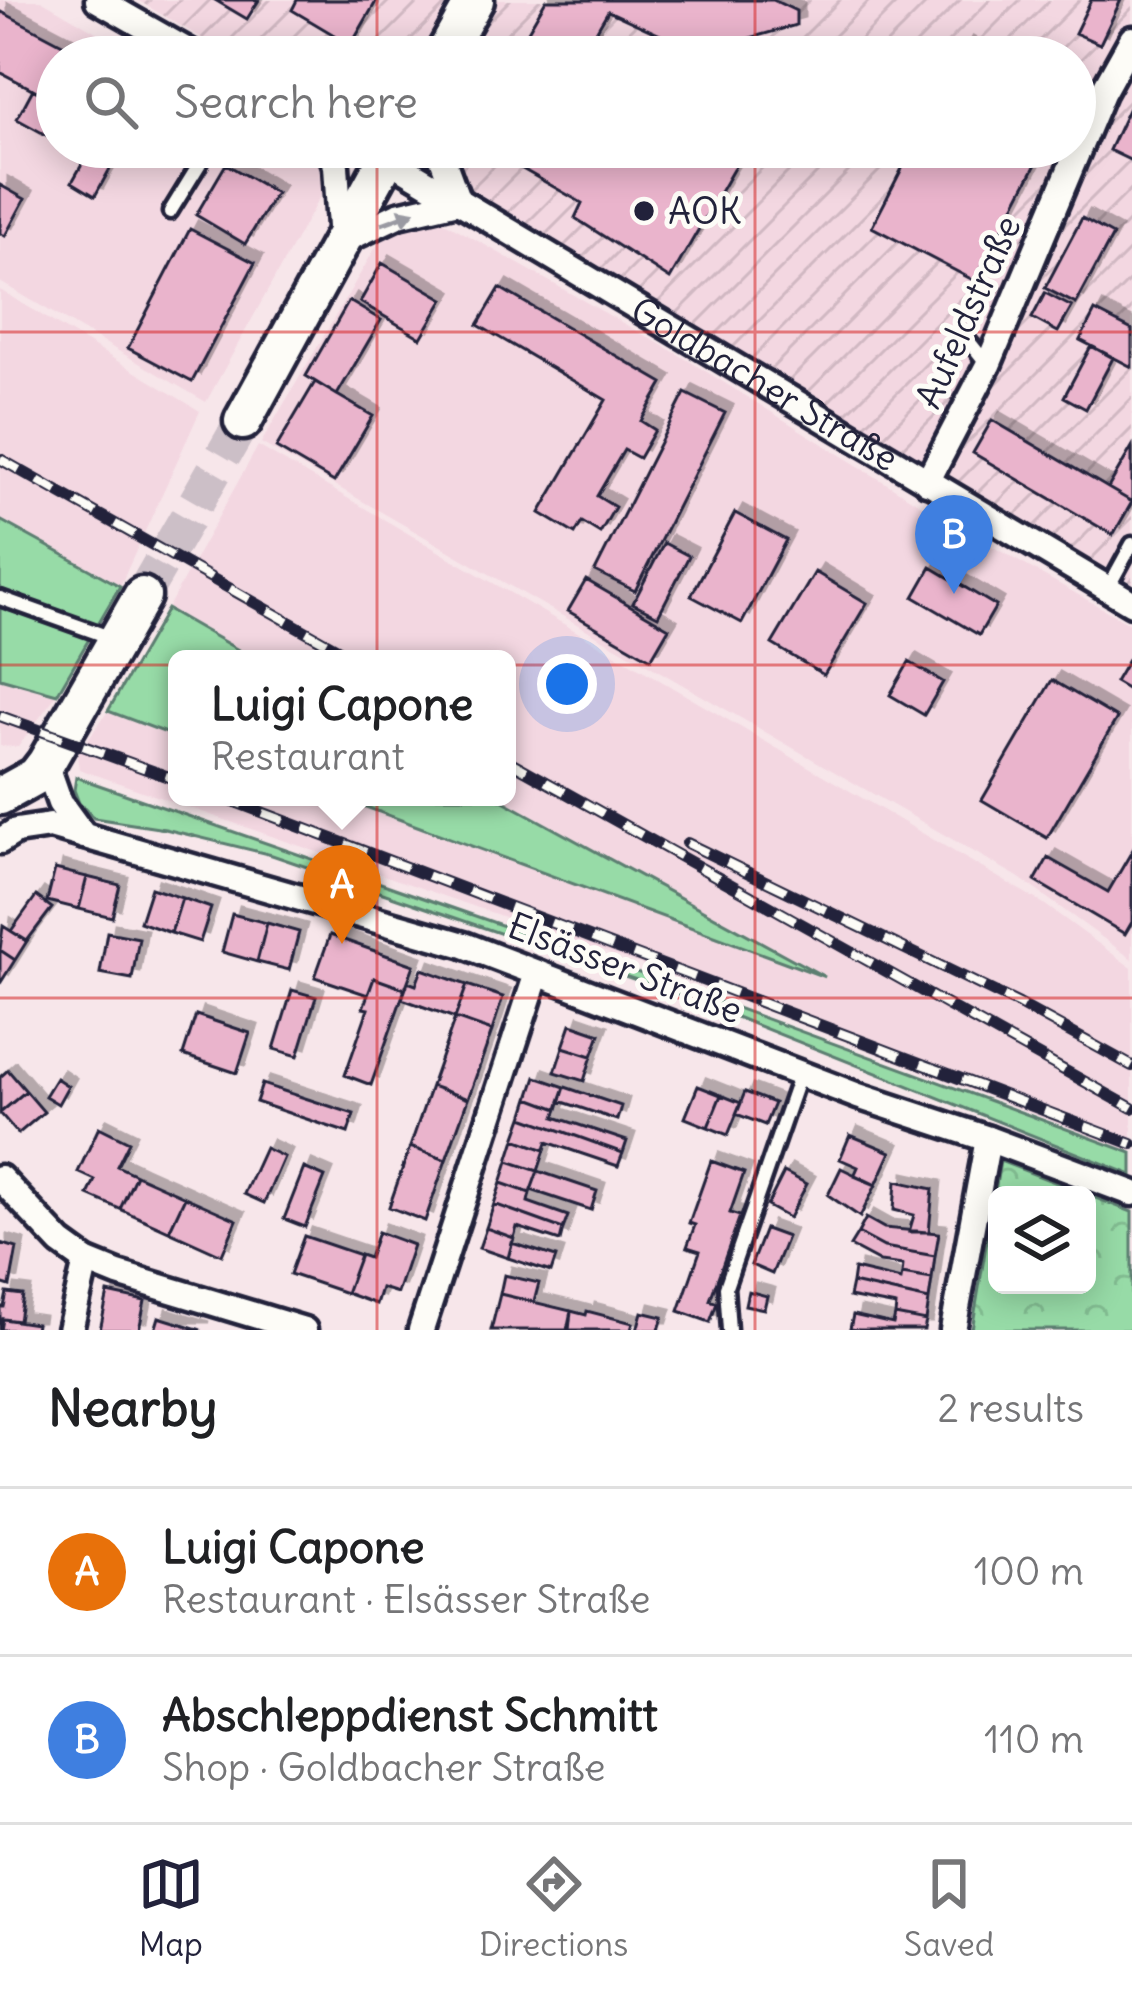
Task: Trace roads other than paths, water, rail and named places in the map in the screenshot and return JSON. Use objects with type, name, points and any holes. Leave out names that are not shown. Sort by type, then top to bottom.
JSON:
[{"type":"main road","points":[[455,36],[475,0]]},
{"type":"main road","name":"Goldbacher Straße","points":[[243,421],[341,242],[375,168]]},
{"type":"main road","points":[[0,796],[36,776],[46,763],[142,596]]},
{"type":"street","points":[[98,0],[161,36]]},
{"type":"street","name":"Aufeldstraße","points":[[1096,107],[1132,39]]},
{"type":"street","points":[[337,168],[341,242],[398,215],[458,201],[446,168]]},
{"type":"street","name":"Goldbacher Straße","points":[[409,168],[1132,603]]},
{"type":"street","name":"Aufeldstraße","points":[[927,482],[988,364],[1070,168]]},
{"type":"street","points":[[46,763],[61,803],[84,836]]},
{"type":"street","name":"Elsässer Straße","points":[[0,841],[32,826],[50,826],[464,945],[858,1096],[1132,1193]]},
{"type":"street","points":[[421,1330],[537,973]]},
{"type":"street","points":[[953,1330],[988,1139]]},
{"type":"street","points":[[0,1178],[61,1243],[86,1261],[304,1330]]},
{"type":"street","points":[[70,1330],[86,1261]]},
{"type":"lane","points":[[170,212],[197,168]]},
{"type":"lane","points":[[968,340],[988,364]]},
{"type":"lane","points":[[1107,589],[1132,544]]},
{"type":"lane","points":[[0,598],[118,640]]},
{"type":"lane","points":[[729,1330],[727,1287],[800,1073]]},
{"type":"tunnel","points":[[142,596],[243,421]]},
{"type":"railway","points":[[0,459],[339,650]]},
{"type":"railway","points":[[0,716],[168,777]]},
{"type":"railway","points":[[516,765],[1132,1108]]},
{"type":"railway","points":[[246,806],[1132,1144]]},
{"type":"railway","points":[[687,843],[1019,1004],[1132,1066]]},
{"type":"place","name":"AOK","points":[[644,211]]},
{"type":"place","name":"Abschleppdienst Schmitt","points":[[954,594]]},
{"type":"place","name":"Luigi Capone","points":[[342,944]]}]
